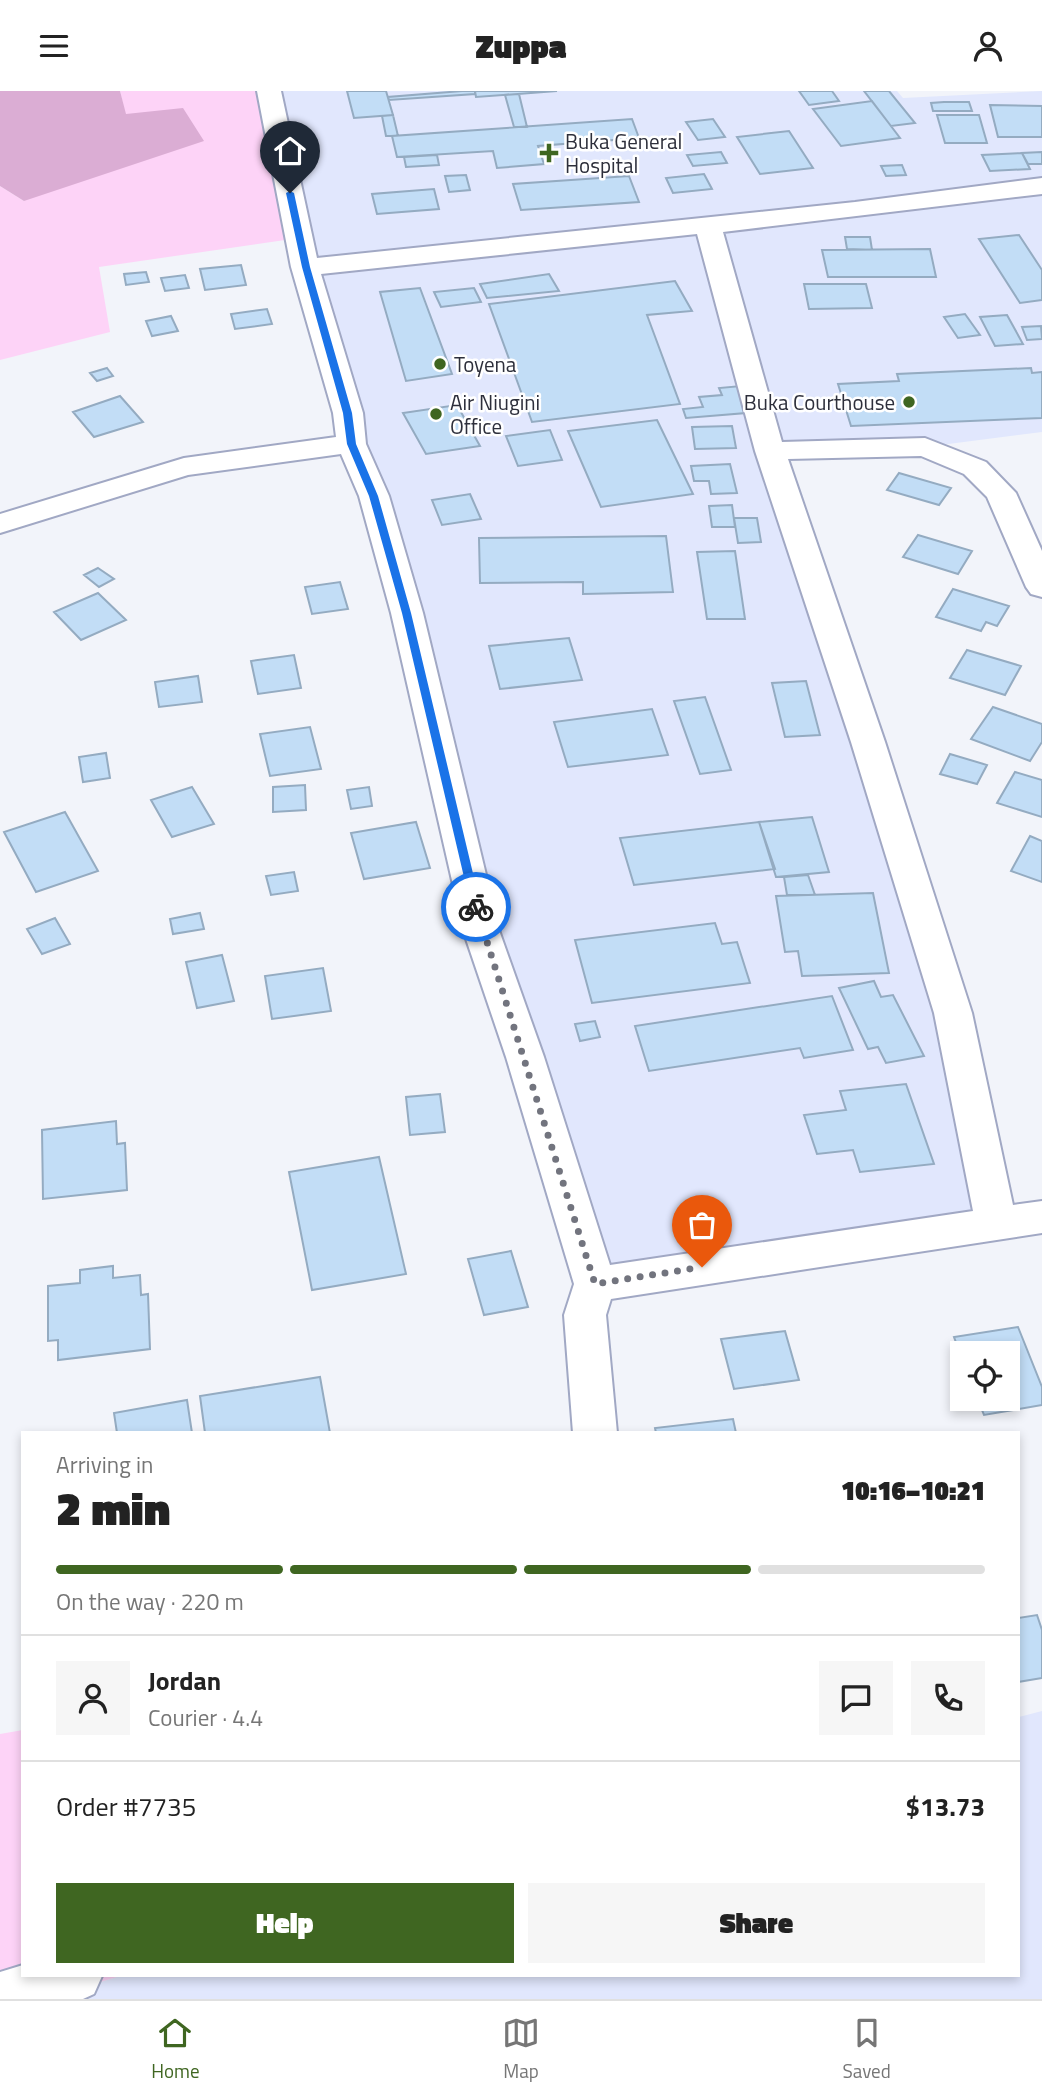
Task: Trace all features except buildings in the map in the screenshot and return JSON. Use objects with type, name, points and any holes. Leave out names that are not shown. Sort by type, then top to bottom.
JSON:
[{"type":"street","points":[[269,91],[306,267],[348,413],[351,444],[374,496],[407,613],[482,933],[595,1284],[585,1315],[596,1431]]},
{"type":"street","points":[[306,267],[954,199],[1042,186]]},
{"type":"street","points":[[708,226],[770,451],[868,742],[953,1013],[996,1222]]},
{"type":"street","points":[[0,524],[184,467],[351,444]]},
{"type":"street","points":[[770,451],[925,447],[975,468],[1001,493],[1042,587]]},
{"type":"street","points":[[595,1284],[1042,1217]]},
{"type":"street","points":[[0,1998],[73,1977]]},
{"type":"shaded area","points":[[0,91],[120,91],[126,114],[183,108],[204,141],[24,201],[0,186]]},
{"type":"shaded area","points":[[120,91],[269,91],[299,238],[99,267],[110,332],[0,360],[0,186],[24,201],[125,114]]},
{"type":"shaded area","points":[[269,91],[897,91],[903,98],[1042,91],[1042,432],[925,447],[771,451],[996,1222],[595,1284]]},
{"type":"shaded area","points":[[1042,1711],[1042,1999],[45,1999],[117,1977],[1020,1977],[1020,1717]]},
{"type":"shaded area","points":[[21,1730],[21,1977],[117,1977],[45,1999],[0,1999],[0,1734]]},
{"type":"way so far","points":[[476,907],[482,933],[553,1146],[595,1284],[702,1267]]},
{"type":"place","name":"Buka General Hospital","points":[[549,153]]},
{"type":"place","name":"Toyena","points":[[440,364]]},
{"type":"place","name":"Buka Courthouse","points":[[909,402]]},
{"type":"place","name":"Air Niugini Office","points":[[436,414]]},
{"type":"route","points":[[290,193],[306,267],[348,413],[351,444],[374,496],[407,613],[476,907]]}]
